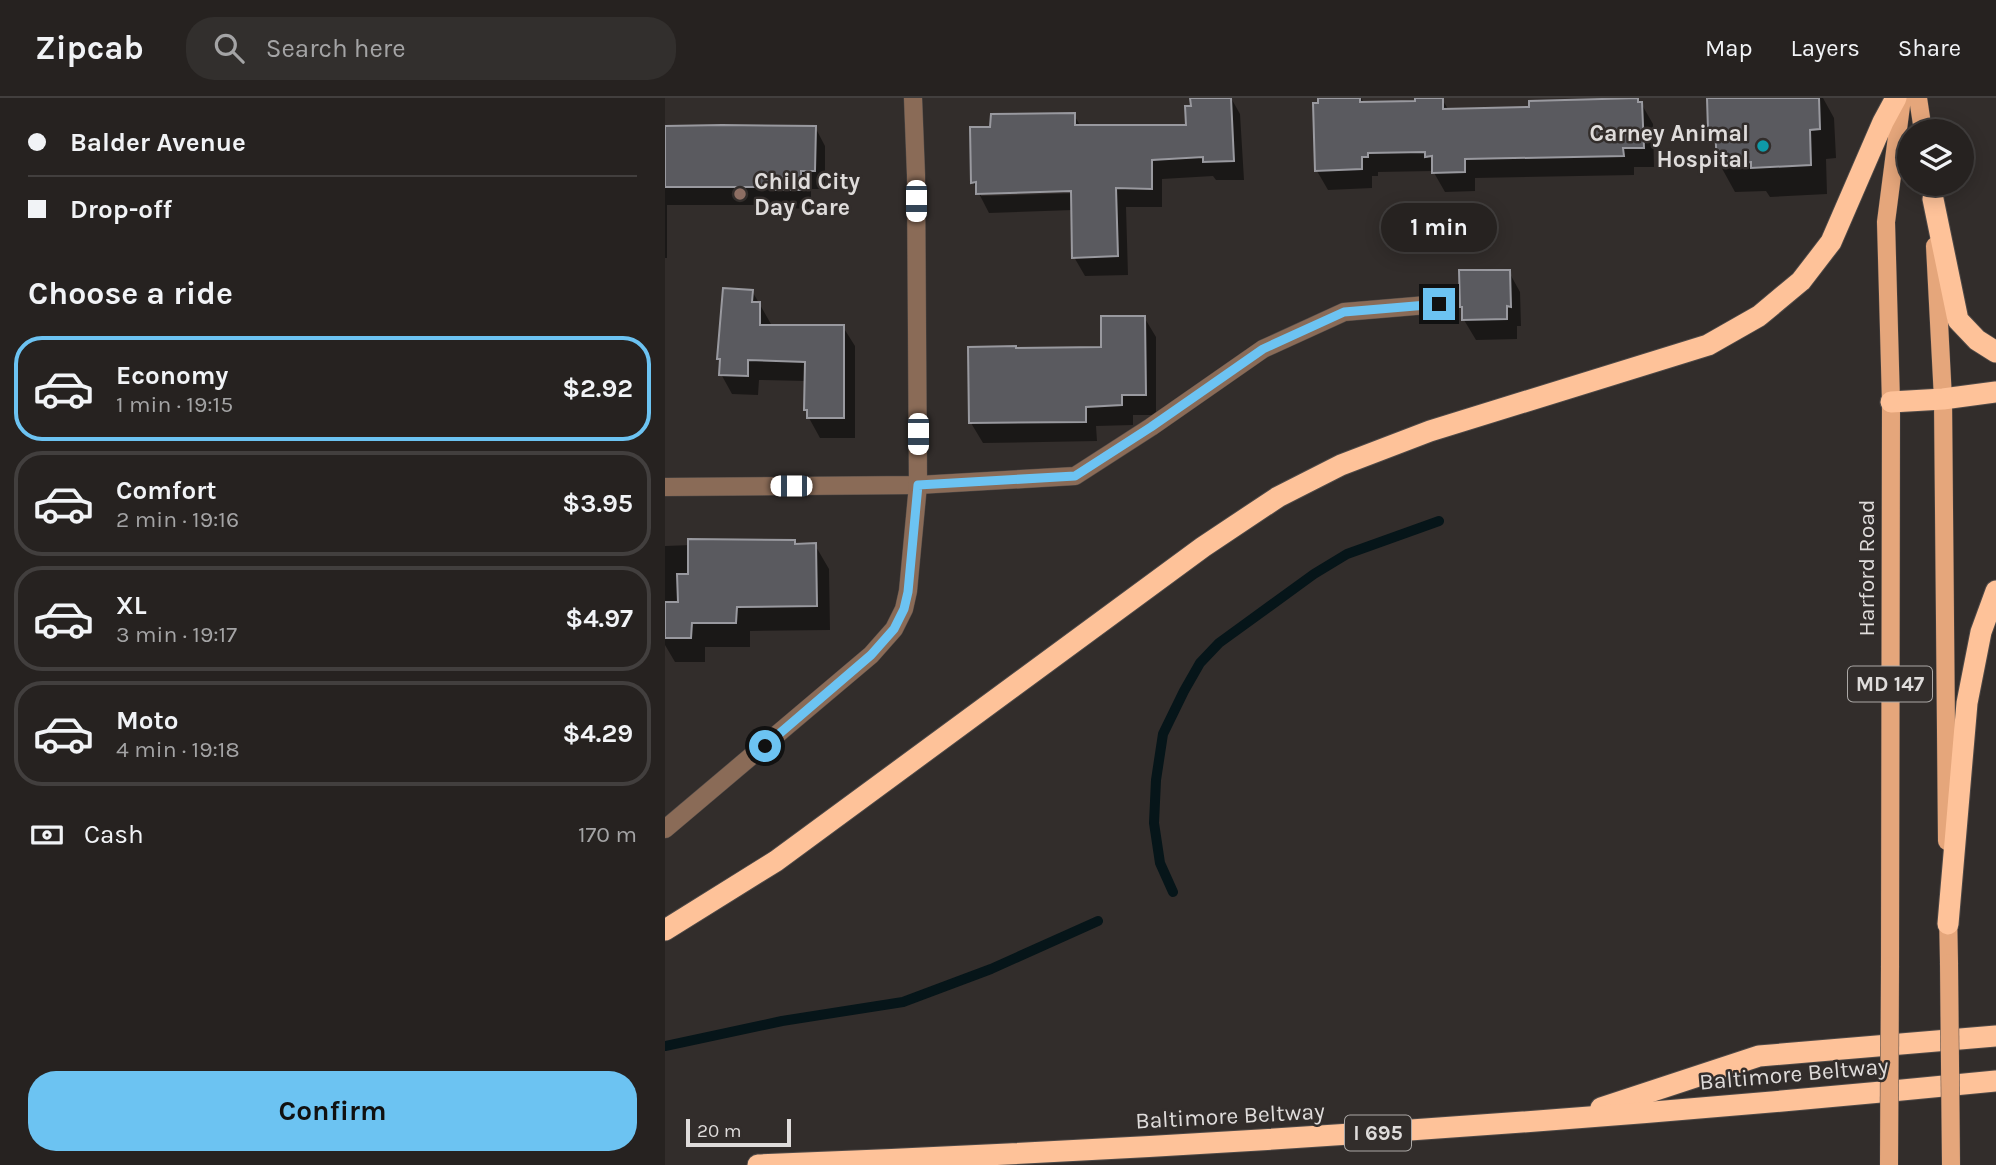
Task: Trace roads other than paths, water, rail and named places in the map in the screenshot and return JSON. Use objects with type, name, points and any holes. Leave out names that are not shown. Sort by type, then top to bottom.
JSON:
[{"type":"highway","points":[[665,930],[776,862],[1203,547],[1278,497],[1341,465],[1430,431],[1708,345],[1759,316],[1801,281],[1831,243],[1896,98]]},
{"type":"highway","points":[[1933,196],[1958,320],[1977,340],[1996,352]]},
{"type":"highway","points":[[1891,402],[1996,393]]},
{"type":"highway","points":[[1948,924],[1967,703],[1981,632],[1996,591]]},
{"type":"highway","points":[[1568,1119],[1759,1056],[1996,1036]]},
{"type":"highway","name":"Baltimore Beltway","points":[[758,1165],[1254,1142],[1799,1101],[1996,1081]]},
{"type":"main road","name":"Harford Road","points":[[1889,1165],[1891,402],[1886,222],[1902,98]]},
{"type":"main road","points":[[1918,98],[1921,119]]},
{"type":"main road","name":"MD 147","points":[[1932,196],[1943,399],[1951,1165]]},
{"type":"street","points":[[665,829],[871,655],[894,629],[904,609],[918,485],[913,98]]},
{"type":"street","points":[[665,487],[918,485],[1075,476],[1263,349],[1344,312],[1439,304]]},
{"type":"waterway","points":[[1173,892],[1160,863],[1154,823],[1156,780],[1163,734],[1200,663],[1219,643],[1314,574],[1347,554],[1439,521]]},
{"type":"waterway","points":[[665,1046],[782,1021],[903,1002],[991,969],[1098,921]]},
{"type":"place","name":"Carney Animal Hospital","points":[[1763,146]]},
{"type":"place","name":"Child City Day Care","points":[[740,194]]}]
